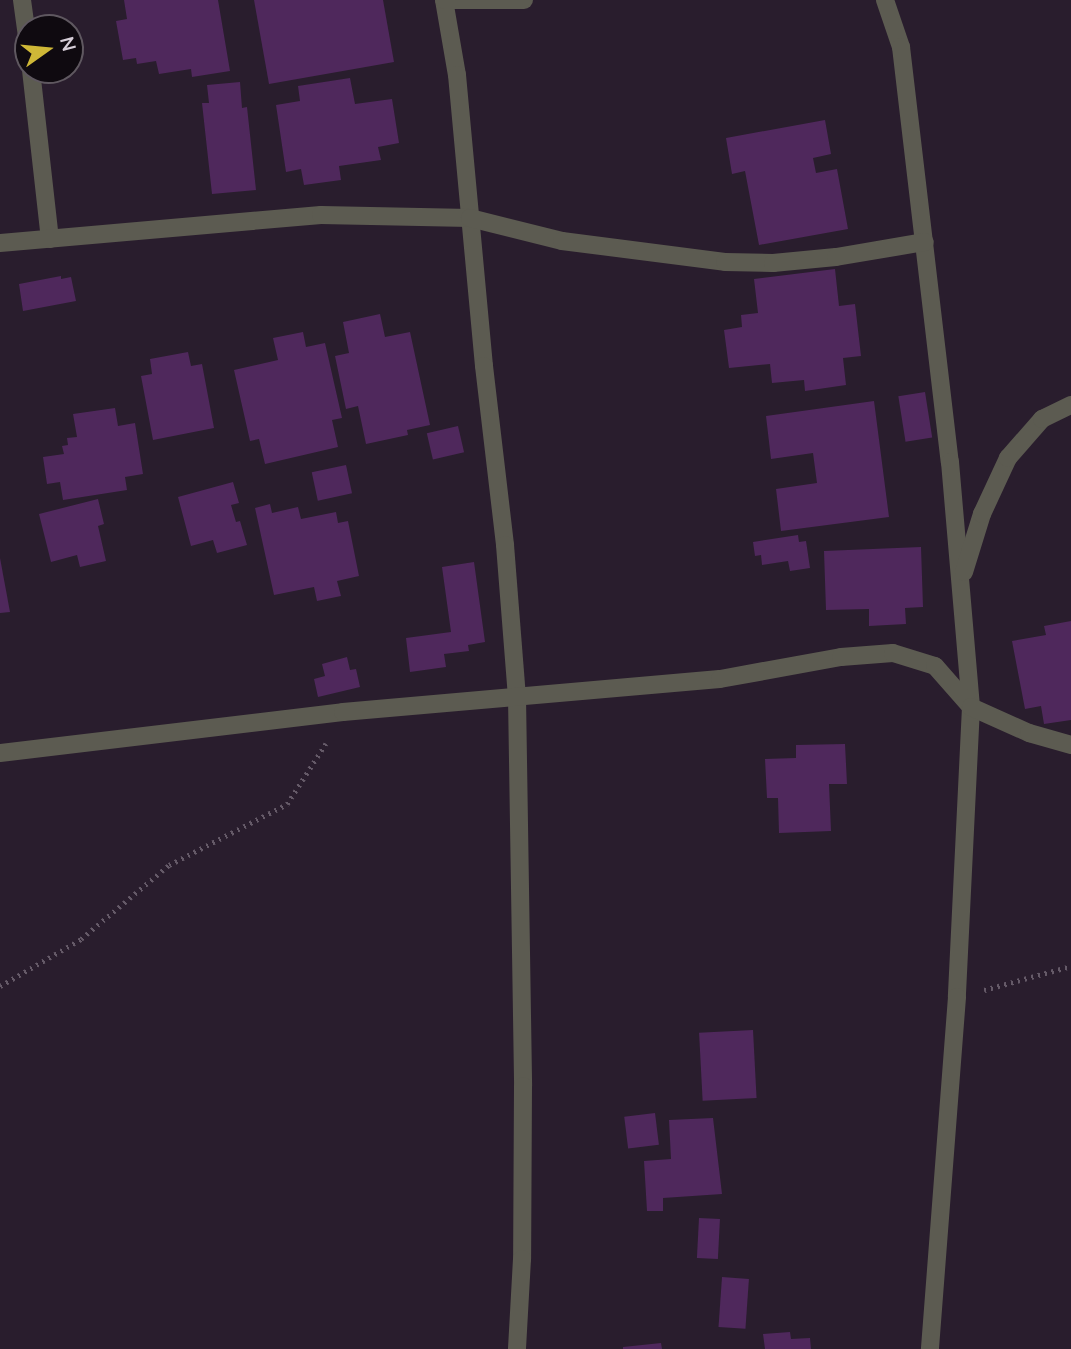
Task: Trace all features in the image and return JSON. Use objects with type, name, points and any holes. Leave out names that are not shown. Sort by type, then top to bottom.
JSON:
[{"type":"street","points":[[517,1349],[522,1259],[523,1073],[517,697],[505,545],[457,75],[444,0],[524,0]]},
{"type":"street","points":[[885,0],[901,47],[925,242],[962,579],[971,707],[957,997],[930,1349]]},
{"type":"street","points":[[33,84],[50,239]]},
{"type":"street","points":[[0,243],[321,215],[470,218],[562,241],[725,261],[773,263],[836,257],[925,242]]},
{"type":"street","points":[[962,579],[982,514],[1008,458],[1042,419],[1071,405]]},
{"type":"street","points":[[0,753],[343,712],[720,679],[841,657],[893,653],[935,667],[971,707],[1029,733],[1071,745]]},
{"type":"path","points":[[0,986],[81,939],[169,865],[287,804],[343,712]]},
{"type":"path","points":[[957,997],[1071,966]]},
{"type":"building","points":[[124,0],[218,0],[230,71],[192,77],[191,69],[159,74],[156,61],[137,64],[136,58],[123,60],[116,21],[127,19]]},
{"type":"building","points":[[254,0],[383,0],[394,62],[269,84]]},
{"type":"building","points":[[350,78],[355,104],[392,99],[399,143],[378,147],[381,160],[339,166],[341,180],[304,185],[301,169],[286,172],[276,105],[300,101],[298,86]]},
{"type":"building","points":[[240,82],[242,108],[247,107],[256,190],[212,194],[202,103],[209,103],[207,85]]},
{"type":"building","points":[[825,120],[831,154],[813,158],[816,173],[837,169],[848,229],[759,245],[745,171],[732,174],[726,138]]},
{"type":"building","points":[[835,269],[839,306],[855,304],[861,356],[843,358],[846,385],[805,391],[804,380],[772,383],[770,364],[729,368],[724,330],[742,327],[741,315],[758,313],[754,279]]},
{"type":"building","points":[[61,276],[61,279],[71,277],[76,301],[23,311],[19,284]]},
{"type":"building","points":[[380,314],[385,337],[410,332],[430,425],[407,430],[408,435],[366,444],[358,406],[346,409],[335,356],[349,353],[343,322]]},
{"type":"building","points":[[303,332],[306,347],[325,343],[342,418],[332,420],[338,447],[265,464],[259,439],[250,441],[234,370],[278,360],[273,338]]},
{"type":"building","points":[[188,352],[191,366],[202,364],[214,428],[153,440],[141,376],[152,374],[150,359]]},
{"type":"building","points":[[925,392],[932,437],[906,442],[898,396]]},
{"type":"building","points":[[874,401],[889,517],[781,531],[776,489],[817,483],[813,453],[771,459],[766,416]]},
{"type":"building","points":[[115,408],[118,426],[135,423],[143,474],[125,477],[127,490],[63,500],[60,482],[47,484],[43,457],[64,454],[62,446],[68,445],[67,438],[77,437],[73,414]]},
{"type":"building","points":[[458,426],[464,452],[433,460],[427,433]]},
{"type":"building","points":[[346,465],[352,493],[318,501],[312,472]]},
{"type":"building","points":[[233,482],[239,503],[231,505],[236,522],[240,521],[247,545],[217,553],[213,540],[191,546],[178,497]]},
{"type":"building","points":[[98,499],[104,524],[98,526],[106,561],[80,567],[77,555],[51,562],[39,514]]},
{"type":"building","points":[[270,504],[272,513],[298,507],[301,519],[336,512],[338,523],[348,521],[359,576],[337,581],[341,596],[317,601],[314,587],[274,595],[255,508]]},
{"type":"building","points":[[798,535],[799,542],[806,541],[810,568],[790,571],[788,561],[762,565],[761,555],[755,556],[753,542]]},
{"type":"building","points":[[921,547],[923,607],[905,608],[906,624],[869,626],[869,609],[826,610],[824,551]]},
{"type":"building","points":[[0,558],[10,612],[0,613]]},
{"type":"building","points":[[474,562],[485,642],[468,645],[469,651],[444,654],[446,667],[410,672],[406,638],[451,632],[442,567]]},
{"type":"building","points":[[1071,621],[1071,720],[1044,724],[1041,706],[1025,709],[1012,641],[1046,635],[1044,626]]},
{"type":"building","points":[[347,657],[350,670],[356,669],[360,687],[318,697],[314,679],[325,676],[322,664]]},
{"type":"building","points":[[845,744],[847,784],[829,784],[831,831],[779,833],[778,798],[767,798],[765,759],[796,758],[796,745]]},
{"type":"building","points":[[753,1030],[757,1098],[703,1101],[699,1033]]},
{"type":"building","points":[[655,1113],[659,1145],[628,1149],[624,1117]]},
{"type":"building","points":[[713,1118],[722,1194],[663,1198],[663,1211],[647,1211],[644,1161],[671,1159],[669,1120]]},
{"type":"building","points":[[699,1218],[720,1219],[718,1259],[697,1258]]},
{"type":"building","points":[[722,1277],[749,1279],[745,1329],[719,1327]]},
{"type":"building","points":[[790,1332],[791,1339],[810,1338],[811,1349],[765,1349],[763,1334]]},
{"type":"building","points":[[661,1343],[662,1349],[623,1349],[623,1347]]}]
